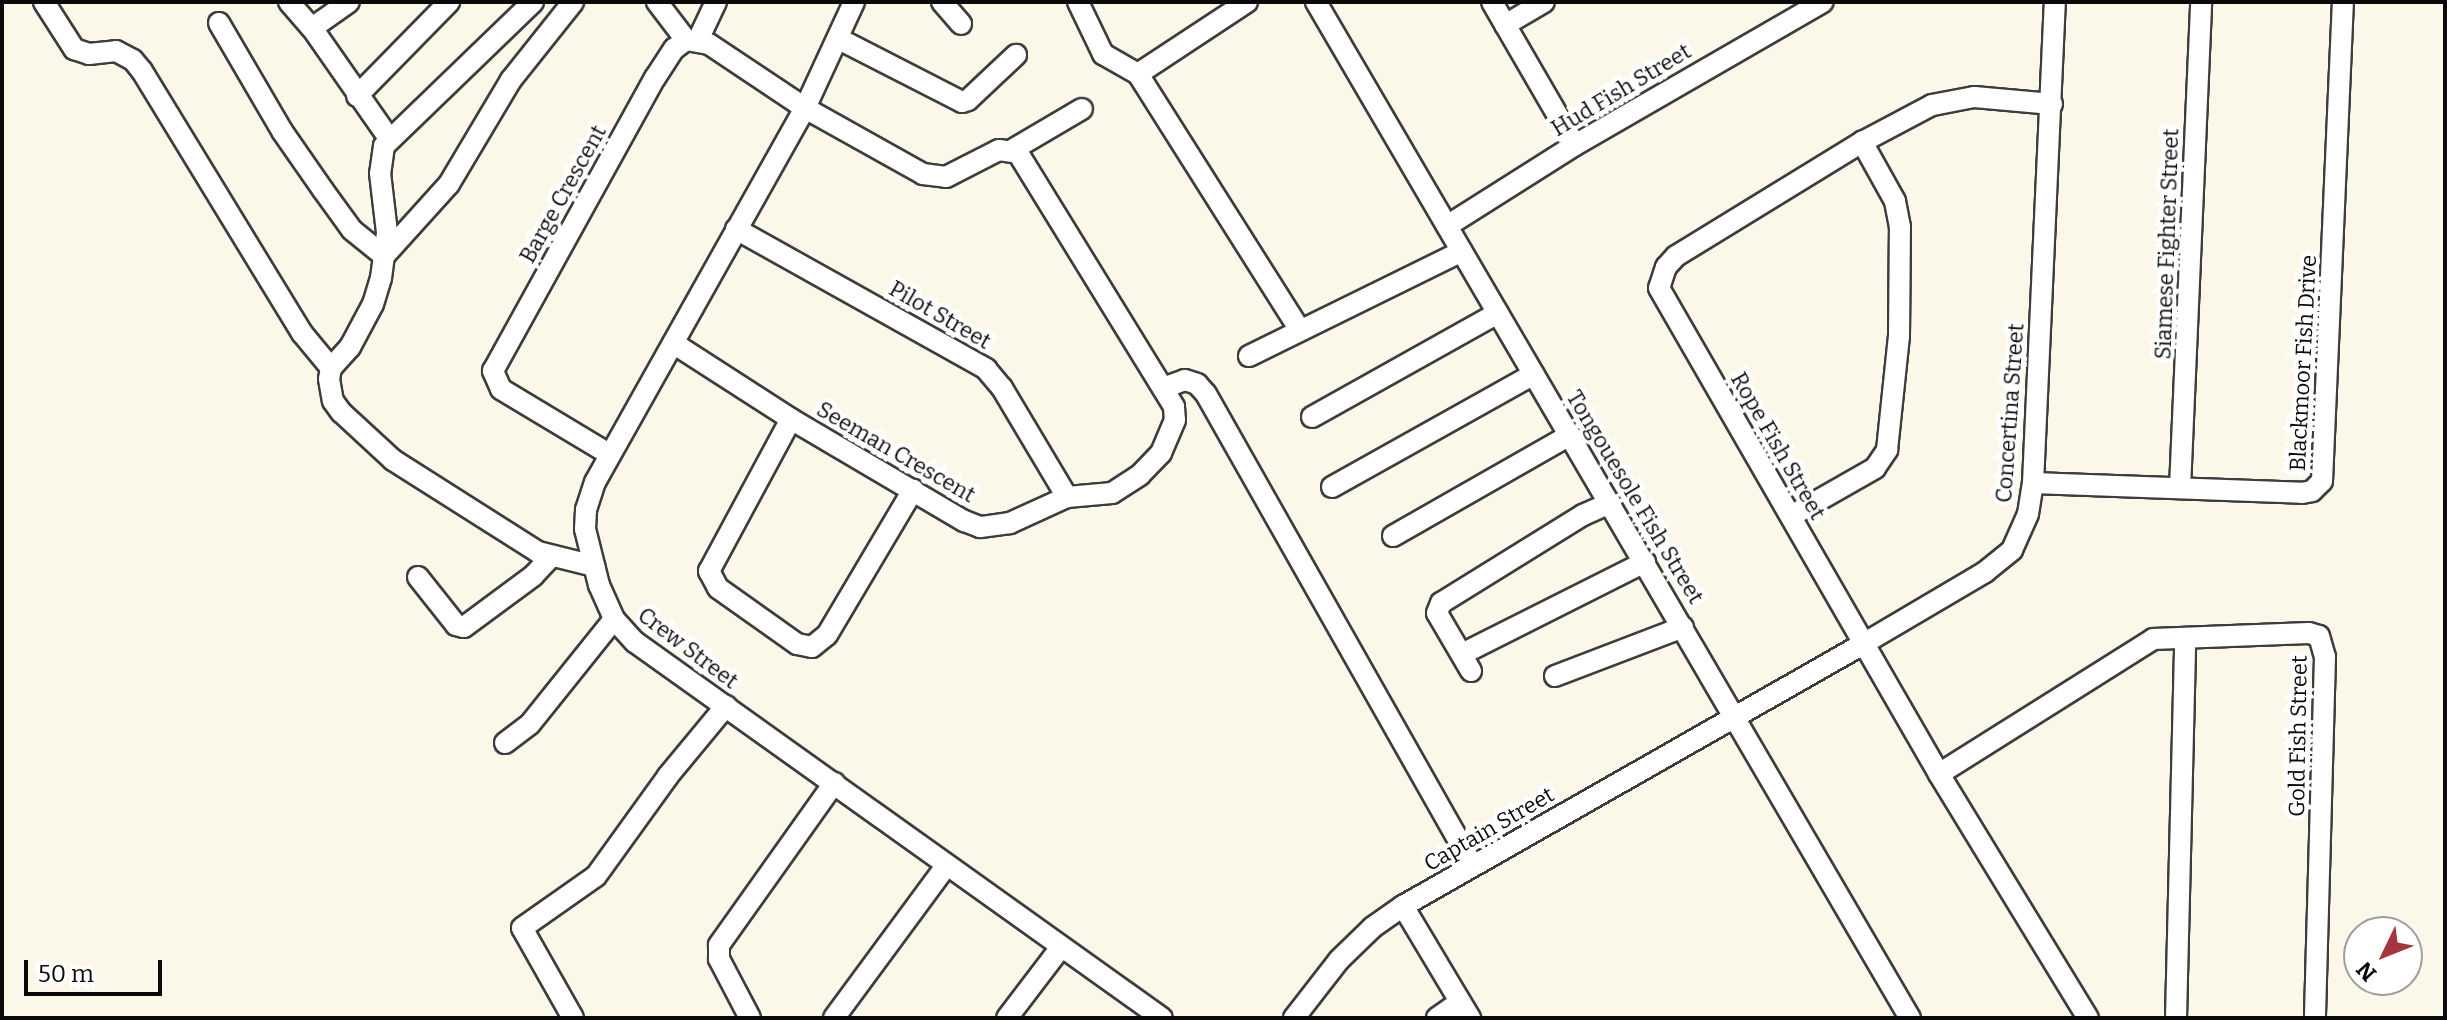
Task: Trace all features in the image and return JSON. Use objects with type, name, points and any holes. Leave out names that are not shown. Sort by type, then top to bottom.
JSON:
[{"type":"street","points":[[44,2],[74,49],[89,54],[116,51],[133,60],[142,71],[302,333],[331,368]]},
{"type":"street","points":[[289,2],[312,28],[390,140]]},
{"type":"street","points":[[312,28],[349,2]]},
{"type":"street","points":[[357,96],[449,2]]},
{"type":"street","points":[[533,2],[384,146],[380,160],[387,233],[373,304],[350,347],[331,368],[329,379],[333,401],[359,432],[393,460],[511,538],[551,557],[594,566]]},
{"type":"street","points":[[384,256],[449,184],[511,80],[573,2]]},
{"type":"street","points":[[657,2],[692,40],[915,171],[935,177],[954,173],[1006,150],[1082,109]]},
{"type":"street","points":[[692,40],[716,2]]},
{"type":"street","name":"Crew Street","points":[[854,2],[805,108],[609,454],[586,510],[586,541],[614,619],[628,636],[1162,1018]]},
{"type":"street","points":[[942,2],[961,24]]},
{"type":"street","points":[[1078,2],[1103,54],[1138,74],[1300,330]]},
{"type":"street","points":[[1138,74],[1247,2]]},
{"type":"street","name":"Tongouesole Fish Street","points":[[1316,2],[1910,1018]]},
{"type":"street","points":[[1492,2],[1575,145]]},
{"type":"street","points":[[1505,25],[1544,2]]},
{"type":"street","name":"Hud Fish Street","points":[[1447,226],[1575,145],[1823,2]]},
{"type":"street","name":"Concertina Street","points":[[1736,717],[1863,644],[2004,557],[2023,529],[2033,483],[2055,2]]},
{"type":"street","name":"Siamese Fighter Street","points":[[2180,488],[2201,2]]},
{"type":"street","name":"Blackmoor Fish Drive","points":[[2033,483],[2302,493],[2315,489],[2323,477],[2343,2]]},
{"type":"street","points":[[219,23],[282,131],[323,190],[352,230],[384,256]]},
{"type":"street","points":[[839,39],[962,102],[968,100],[1016,55]]},
{"type":"street","name":"Barge Crescent","points":[[609,454],[501,389],[493,371],[655,78],[674,49],[692,40]]},
{"type":"street","name":"Rope Fish Street","points":[[2052,104],[1974,97],[1932,105],[1862,142],[1676,256],[1661,277],[1659,288],[1939,774],[2088,1018]]},
{"type":"street","points":[[1791,516],[1869,473],[1881,463],[1887,450],[1899,336],[1900,227],[1895,201],[1862,142]]},
{"type":"street","name":"Seeman Crescent","points":[[673,343],[791,419],[980,527],[1010,523],[1067,497],[1112,493],[1140,475],[1161,453],[1175,415],[1163,388],[1023,157],[1006,150]]},
{"type":"street","name":"Pilot Street","points":[[736,229],[986,369],[1002,388],[1067,497]]},
{"type":"street","points":[[1249,356],[1462,251]]},
{"type":"street","points":[[1312,417],[1498,313]]},
{"type":"street","points":[[1332,487],[1534,374]]},
{"type":"street","points":[[1163,388],[1185,380],[1197,384],[1206,394],[1473,866]]},
{"type":"street","points":[[791,419],[709,571],[718,588],[797,644],[812,647],[827,635],[913,490]]},
{"type":"street","points":[[1393,536],[1570,435]]},
{"type":"street","points":[[1610,503],[1570,522],[1441,603],[1437,613],[1466,662],[1517,629],[1645,562]]},
{"type":"street","points":[[418,577],[456,625],[464,627],[533,576],[551,557]]},
{"type":"street","points":[[505,743],[530,724],[614,619]]},
{"type":"street","points":[[1555,676],[1683,627]]},
{"type":"street","name":"Gold Fish Street","points":[[1939,774],[2142,643],[2159,638],[2309,633],[2319,636],[2325,647],[2315,1018]]},
{"type":"street","points":[[2176,1018],[2185,638]]},
{"type":"street","points":[[573,1018],[522,928],[596,876],[668,776],[726,706]]},
{"type":"street","name":"Captain Street","points":[[1294,1018],[1349,949],[1403,906],[1736,717]]},
{"type":"street","points":[[750,1018],[719,959],[719,945],[834,783]]},
{"type":"street","points":[[834,1018],[947,865]]},
{"type":"street","points":[[1403,906],[1465,1010],[1437,1018]]},
{"type":"street","points":[[1007,1018],[1061,947]]}]
